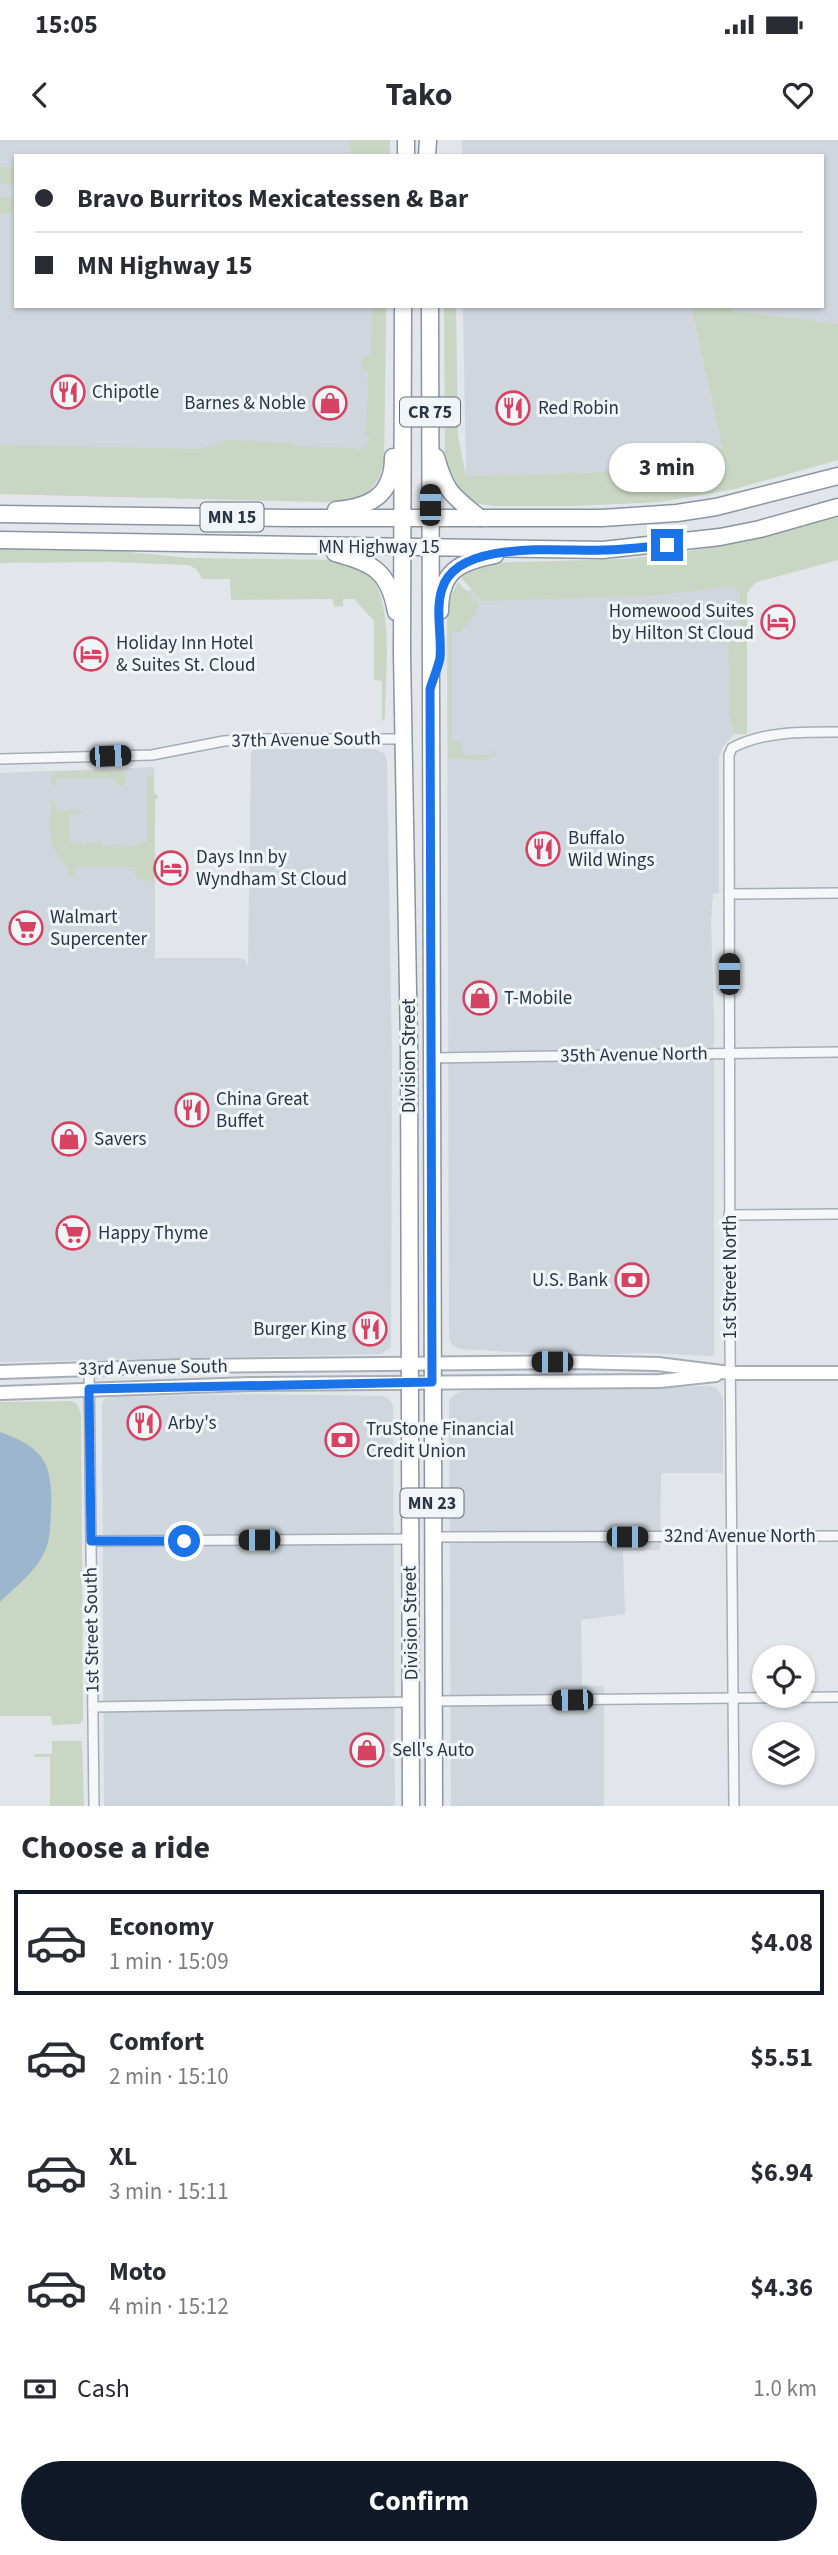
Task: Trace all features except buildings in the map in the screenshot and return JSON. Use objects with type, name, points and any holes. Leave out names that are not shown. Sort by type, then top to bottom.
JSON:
[{"type":"highway","name":"Division Street","points":[[403,308],[402,739],[409,1046],[411,1806]]},
{"type":"highway","name":"Division Street","points":[[430,308],[434,1806]]},
{"type":"highway","points":[[290,518],[357,507],[371,501],[386,488],[393,466],[393,392],[403,358]]},
{"type":"highway","points":[[430,438],[444,484],[450,494],[480,518]]},
{"type":"highway","name":"MN Highway 15","points":[[0,514],[402,519],[602,518],[677,513],[753,499],[838,476]]},
{"type":"highway","name":"MN Highway 15","points":[[0,540],[603,550],[687,542],[760,529],[838,507]]},
{"type":"highway","points":[[313,547],[363,560],[381,573],[393,596],[402,654]]},
{"type":"highway","points":[[430,689],[440,659],[440,604],[447,577],[461,564],[472,559],[526,549]]},
{"type":"main road","name":"33rd Avenue South","points":[[0,1372],[432,1363],[658,1364],[730,1373]]},
{"type":"main road","name":"33rd Avenue South","points":[[0,1393],[409,1382],[660,1381],[730,1373]]},
{"type":"main road","points":[[730,1373],[838,1373]]},
{"type":"street","name":"1st Street North","points":[[734,1806],[729,1214],[729,765],[732,748],[760,738],[782,734],[838,732]]},
{"type":"street","name":"37th Avenue South","points":[[0,759],[152,755],[253,738],[402,739]]},
{"type":"street","points":[[729,894],[838,893]]},
{"type":"street","name":"35th Avenue North","points":[[431,1058],[838,1052]]},
{"type":"street","points":[[729,1214],[838,1214]]},
{"type":"street","name":"1st Street South","points":[[89,1369],[94,1806]]},
{"type":"street","name":"32nd Avenue North","points":[[432,1537],[838,1536]]},
{"type":"street","points":[[91,1541],[410,1539]]},
{"type":"street","points":[[434,1701],[838,1697]]},
{"type":"street","points":[[93,1707],[411,1702]]},
{"type":"shaded area","points":[[0,140],[390,140],[390,154],[14,154],[14,308],[386,308],[384,460],[379,478],[369,492],[371,493],[325,502],[0,494]]},
{"type":"shaded area","points":[[462,140],[838,140],[838,324],[732,311],[733,308],[824,308],[824,154],[462,154]]},
{"type":"shaded area","points":[[463,308],[691,308],[726,459],[644,471],[466,476]]},
{"type":"shaded area","points":[[740,574],[740,642],[728,643],[729,717],[734,734],[719,756],[719,893],[713,894],[711,921],[714,1017],[714,1355],[568,1355],[459,1349],[452,1345],[449,1337],[447,616],[452,591]]},
{"type":"shaded area","points":[[375,749],[385,754],[387,762],[392,1060],[391,1347],[381,1354],[0,1362],[0,773],[154,767],[154,793],[158,799],[155,799],[155,958],[239,958],[245,960],[248,967],[251,754],[253,750]]},
{"type":"shaded area","points":[[711,1386],[723,1397],[723,1473],[661,1473],[660,1550],[623,1551],[625,1614],[581,1620],[582,1686],[604,1686],[604,1806],[451,1806],[449,1400],[464,1391]]},
{"type":"shaded area","points":[[257,1394],[382,1396],[388,1398],[393,1405],[395,1806],[104,1806],[102,1403],[104,1399],[113,1397]]},
{"type":"green space","points":[[349,140],[390,140],[390,154],[351,154]]},
{"type":"green space","points":[[0,167],[14,167],[14,186],[0,182]]},
{"type":"green space","points":[[0,197],[14,199],[14,213],[0,214]]},
{"type":"green space","points":[[372,308],[386,308],[384,460],[379,478],[369,492],[371,493],[355,500],[325,502],[0,494],[0,445],[201,449],[227,440],[361,450],[368,444],[370,436],[366,436],[368,371],[362,370],[362,356],[371,356]]},
{"type":"green space","points":[[444,308],[456,308],[458,435],[466,476],[644,471],[699,464],[686,441],[706,463],[714,461],[694,439],[723,449],[691,308],[733,308],[733,311],[838,324],[838,460],[735,489],[661,502],[494,506],[466,499],[450,478],[445,453]]},
{"type":"green space","points":[[838,516],[838,560],[755,583],[747,593],[747,734],[734,734],[729,717],[728,642],[740,642],[740,592],[733,586],[648,596],[482,601],[460,574],[484,563],[667,555],[744,541]]},
{"type":"green space","points":[[0,547],[99,549],[189,558],[341,560],[375,574],[372,578],[379,591],[386,625],[385,718],[382,722],[382,681],[374,680],[374,621],[354,599],[343,599],[343,606],[334,607],[333,599],[231,600],[230,579],[202,579],[197,570],[189,565],[109,562],[0,563]]},
{"type":"green space","points":[[458,582],[479,604],[460,632],[452,632],[452,741],[462,741],[462,755],[491,755],[494,747],[494,756],[486,760],[448,758],[447,616],[449,600]]},
{"type":"green space","points":[[123,770],[126,781],[123,786],[116,785],[115,778],[56,778],[55,786],[51,786],[51,776],[55,772]]},
{"type":"green space","points":[[147,775],[154,775],[154,793],[158,796],[158,799],[155,799],[154,883],[135,877],[135,867],[76,867],[75,876],[70,877],[68,868],[51,840],[52,801],[55,802],[56,811],[81,810],[82,813],[69,815],[70,843],[82,843],[84,848],[86,843],[100,842],[101,847],[121,844],[121,847],[138,846],[139,843],[147,842]]},
{"type":"green space","points":[[72,1401],[77,1404],[81,1414],[83,1720],[80,1724],[52,1725],[51,1716],[0,1716],[0,1402]]},
{"type":"green space","points":[[52,1741],[82,1741],[84,1806],[50,1806],[50,1757],[33,1757],[35,1754],[52,1754]]},
{"type":"water","points":[[0,1432],[27,1444],[43,1460],[48,1469],[51,1494],[50,1532],[44,1553],[30,1573],[0,1602]]},
{"type":"place","name":"Chipotle","points":[[68,392]]},
{"type":"place","name":"Barnes & Noble","points":[[330,403]]},
{"type":"place","name":"Red Robin","points":[[513,408]]},
{"type":"place","name":"Homewood Suites by Hilton St Cloud","points":[[778,622]]},
{"type":"place","name":"Holiday Inn Hotel & Suites St. Cloud","points":[[91,654]]},
{"type":"place","name":"Buffalo Wild Wings","points":[[543,849]]},
{"type":"place","name":"Days Inn by Wyndham St Cloud","points":[[171,868]]},
{"type":"place","name":"Walmart Supercenter","points":[[26,928]]},
{"type":"place","name":"T-Mobile","points":[[480,998]]},
{"type":"place","name":"China Great Buffet","points":[[192,1110]]},
{"type":"place","name":"Savers","points":[[69,1139]]},
{"type":"place","name":"Happy Thyme","points":[[73,1233]]},
{"type":"place","name":"U.S. Bank","points":[[632,1280]]},
{"type":"place","name":"Burger King","points":[[370,1329]]},
{"type":"place","name":"Arby's","points":[[144,1423]]},
{"type":"place","name":"TruStone Financial Credit Union","points":[[342,1440]]},
{"type":"place","name":"Sell's Auto","points":[[367,1750]]},
{"type":"route","points":[[184,1541],[91,1541],[89,1389],[432,1382],[430,689],[440,659],[440,604],[447,577],[461,564],[472,559],[526,549],[603,550],[667,545]]}]
